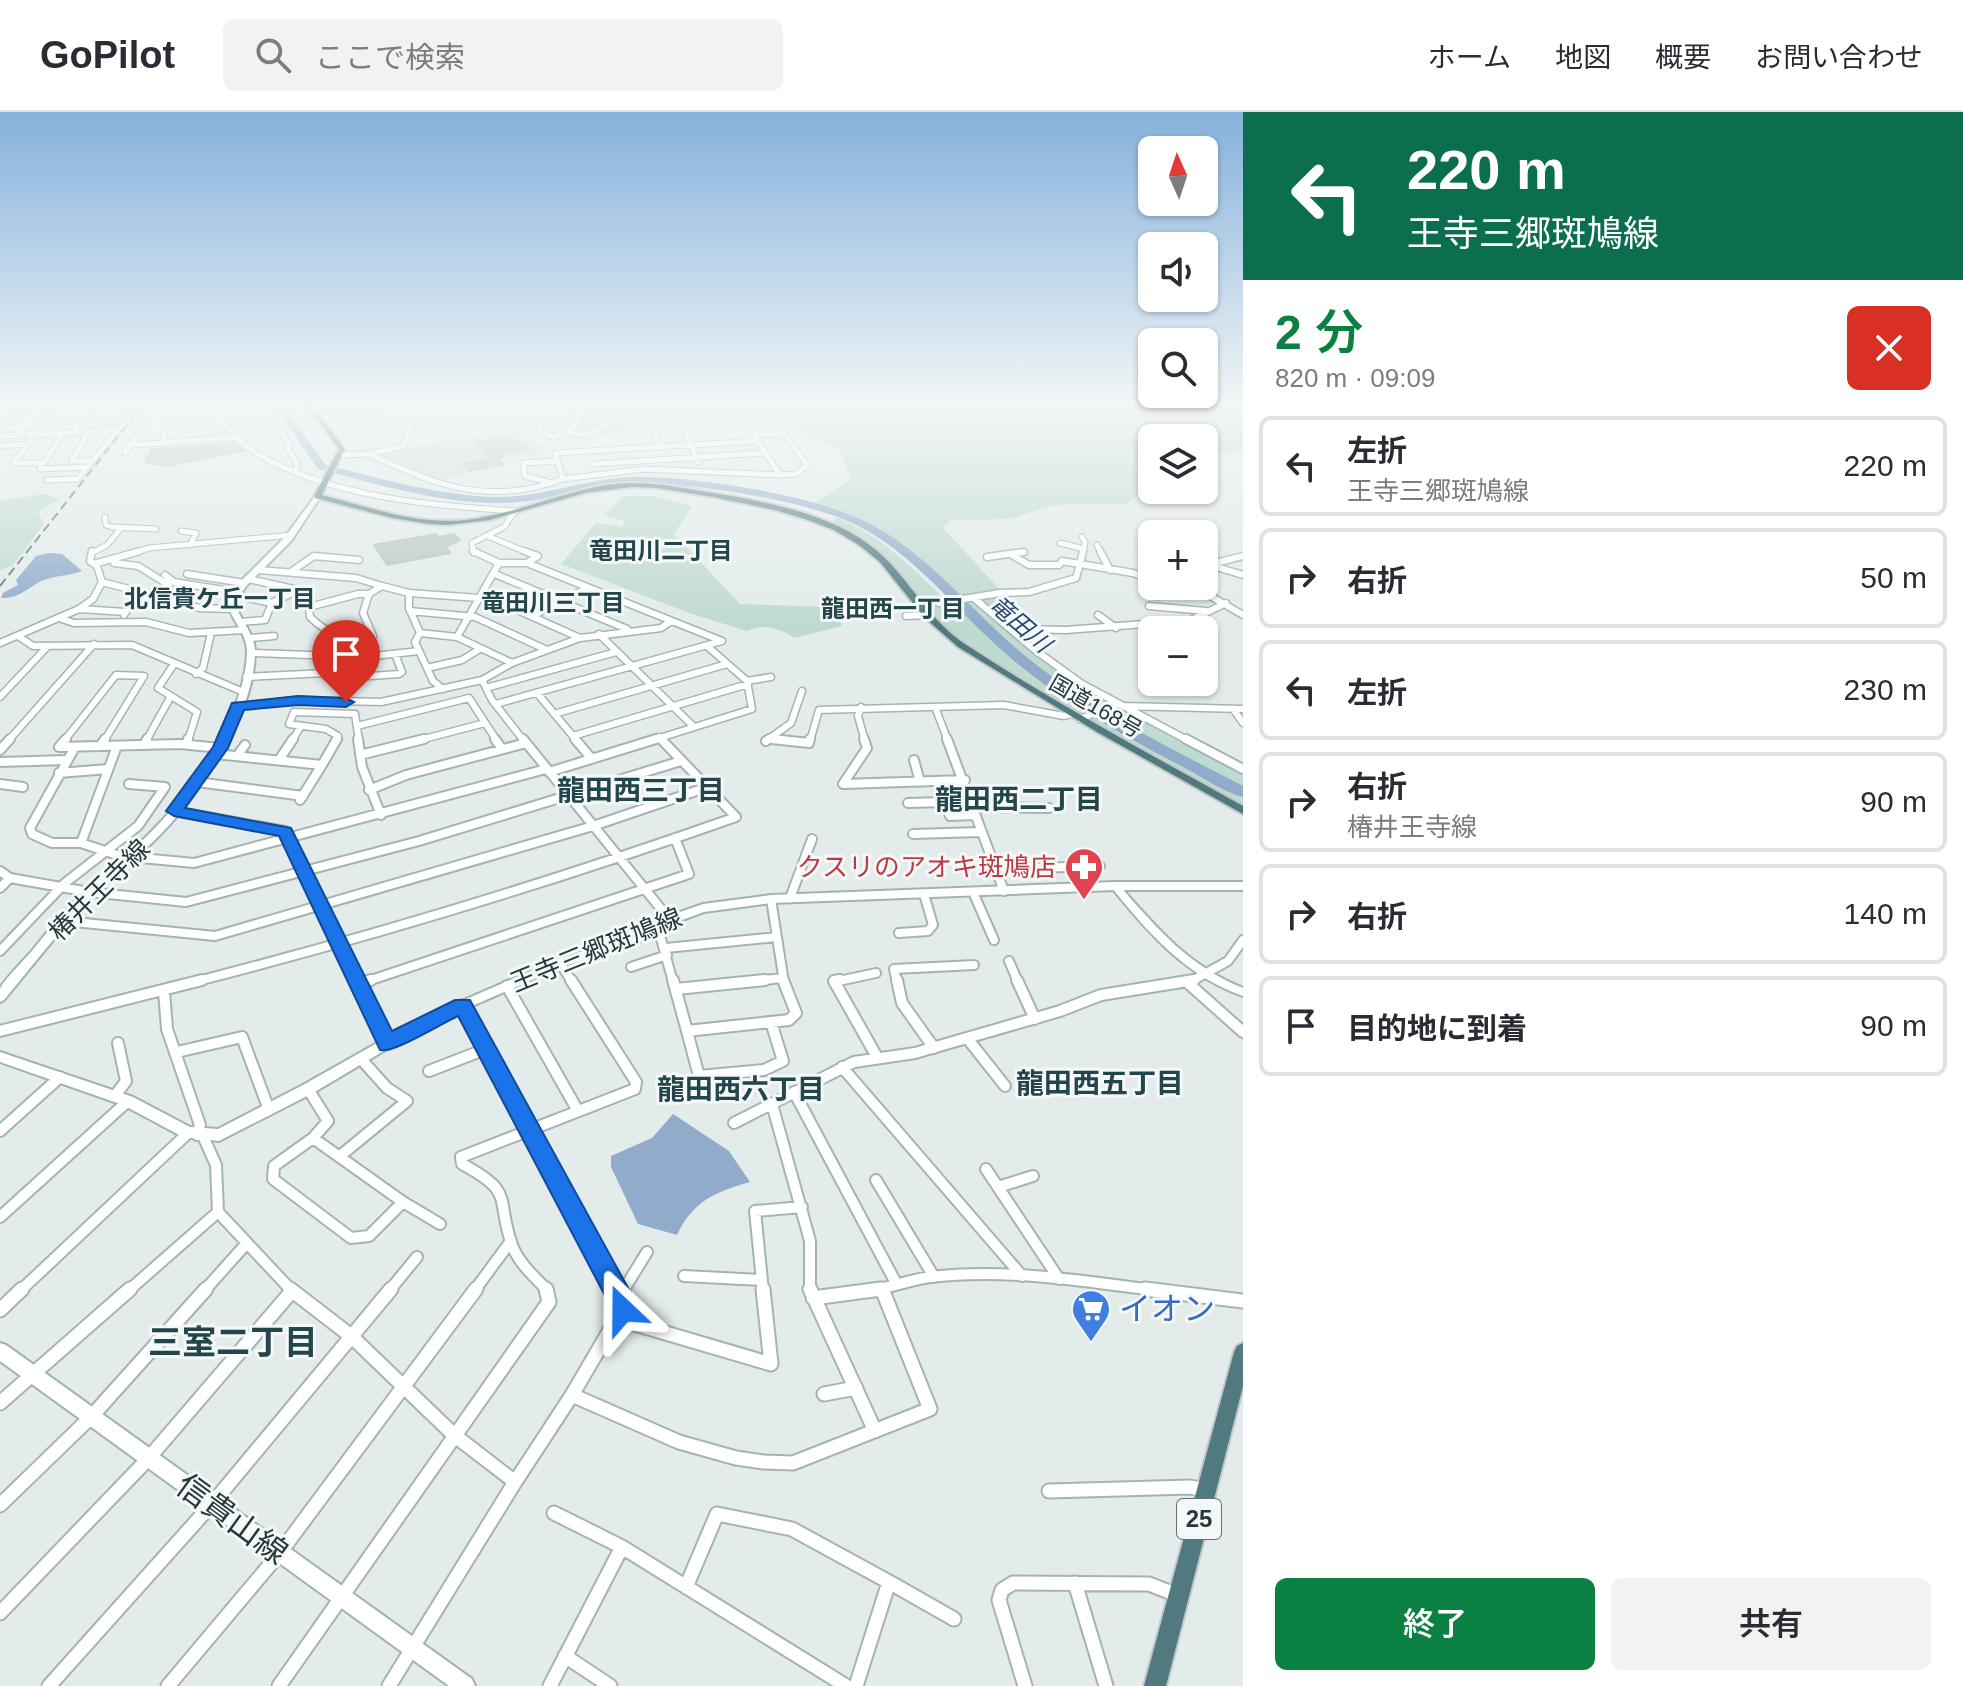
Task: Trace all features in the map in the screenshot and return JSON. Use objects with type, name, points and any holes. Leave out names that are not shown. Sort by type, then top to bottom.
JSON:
[{"type":"highway","points":[[318,496],[328,478]]},
{"type":"highway","name":"国道168号","points":[[318,496],[408,520],[437,523],[470,521],[636,484],[780,509],[839,529],[883,560],[927,615],[960,644],[1078,717],[1243,811]]},
{"type":"highway","name":"25","points":[[1155,1686],[1243,1352]]},
{"type":"main road","points":[[232,609],[231,601],[236,594],[292,535],[318,496]]},
{"type":"main road","name":"椿井王寺線","points":[[0,997],[89,892],[148,841],[197,782],[218,751],[233,724],[251,653],[245,630],[232,609]]},
{"type":"main road","name":"王寺三郷斑鳩線","points":[[196,1135],[219,1135],[308,1089],[420,1024],[560,963],[634,940],[670,920],[703,908],[790,898],[1115,886],[1243,886]]},
{"type":"main road","points":[[1,1059],[121,1098],[196,1135]]},
{"type":"main road","name":"信貴山線","points":[[0,1351],[465,1686]]},
{"type":"street","points":[[47,480],[78,478]]},
{"type":"street","points":[[333,478],[396,499],[515,511],[508,524],[472,543],[473,552],[499,563],[527,563],[722,641],[496,704]]},
{"type":"street","points":[[427,478],[492,493],[534,491],[563,479]]},
{"type":"street","points":[[535,478],[553,483]]},
{"type":"street","points":[[634,478],[636,484]]},
{"type":"street","points":[[105,517],[106,525],[156,529]]},
{"type":"street","points":[[102,582],[90,561],[92,550],[107,545],[121,528]]},
{"type":"street","points":[[181,531],[196,533],[190,545]]},
{"type":"street","points":[[95,565],[149,548],[292,535]]},
{"type":"street","points":[[486,536],[538,556],[527,563]]},
{"type":"street","points":[[939,603],[1000,593],[1029,592],[1072,580],[1076,578],[1084,549],[1082,537]]},
{"type":"street","points":[[1060,543],[1084,549]]},
{"type":"street","points":[[199,545],[202,554]]},
{"type":"street","points":[[1097,545],[1110,570]]},
{"type":"street","points":[[172,557],[175,547]]},
{"type":"street","points":[[987,557],[1024,552]]},
{"type":"street","points":[[292,571],[302,559],[313,554],[359,560]]},
{"type":"street","points":[[1010,554],[1029,565],[1059,565],[1062,561],[1138,577]]},
{"type":"street","points":[[1218,561],[1243,556]]},
{"type":"street","points":[[95,565],[121,562],[150,572],[169,585],[126,612],[121,621]]},
{"type":"street","points":[[457,637],[499,563]]},
{"type":"street","points":[[1218,569],[1243,575]]},
{"type":"street","points":[[259,570],[356,578],[409,593],[482,597],[580,638]]},
{"type":"street","points":[[165,575],[174,582],[272,603],[298,590],[187,574]]},
{"type":"street","points":[[495,574],[630,630]]},
{"type":"street","points":[[102,582],[199,608],[232,609]]},
{"type":"street","points":[[0,643],[62,619],[79,609],[93,599],[102,582]]},
{"type":"street","points":[[369,594],[363,613],[373,636],[335,634],[310,617],[309,608],[313,606],[369,594],[382,586]]},
{"type":"street","points":[[532,616],[588,588]]},
{"type":"street","points":[[409,593],[410,611],[420,633]]},
{"type":"street","points":[[1218,599],[1242,612]]},
{"type":"street","points":[[971,600],[1071,676],[1243,769]]},
{"type":"street","points":[[245,630],[265,620],[272,603]]},
{"type":"street","points":[[1013,629],[1116,628],[1144,624],[1179,626],[1226,603]]},
{"type":"street","points":[[1149,606],[1211,611]]},
{"type":"street","points":[[79,609],[126,612]]},
{"type":"street","points":[[410,611],[471,616],[547,650]]},
{"type":"street","points":[[906,616],[927,615]]},
{"type":"street","points":[[1098,615],[1116,628]]},
{"type":"street","points":[[62,619],[74,623],[121,621],[162,624],[189,633],[245,630],[274,636]]},
{"type":"street","points":[[484,684],[512,663],[580,638],[661,628],[671,621]]},
{"type":"street","points":[[196,674],[203,668],[211,633]]},
{"type":"street","points":[[420,633],[457,637],[512,663]]},
{"type":"street","points":[[420,633],[415,642],[433,681],[443,689]]},
{"type":"street","points":[[599,634],[694,727]]},
{"type":"street","points":[[18,636],[33,646],[132,645],[241,691]]},
{"type":"street","points":[[0,750],[94,644]]},
{"type":"street","points":[[75,747],[30,828],[32,834],[44,841],[81,843],[127,857],[194,863],[548,770],[752,709],[748,682],[707,646]]},
{"type":"street","points":[[0,697],[47,647]]},
{"type":"street","points":[[427,668],[455,663],[480,649]]},
{"type":"street","points":[[251,653],[365,657],[419,651]]},
{"type":"street","points":[[238,706],[298,700],[381,702],[484,684],[616,652]]},
{"type":"street","points":[[246,677],[346,672],[378,676],[399,674],[402,672],[395,654]]},
{"type":"street","points":[[174,664],[158,688],[197,712],[187,743]]},
{"type":"street","points":[[554,714],[727,664]]},
{"type":"street","points":[[100,747],[144,676],[116,675],[59,747],[100,747],[187,743],[237,756],[322,765]]},
{"type":"street","points":[[573,736],[771,677]]},
{"type":"street","points":[[484,684],[526,743],[670,920]]},
{"type":"street","points":[[802,691],[791,723],[769,740],[809,743],[819,710],[861,707],[1004,705],[1078,717],[1120,705],[1243,709]]},
{"type":"street","points":[[537,693],[591,758]]},
{"type":"street","points":[[144,745],[171,696]]},
{"type":"street","points":[[357,726],[469,698],[502,749]]},
{"type":"street","points":[[861,707],[858,716],[867,748],[843,784],[965,780]]},
{"type":"street","points":[[935,707],[965,780],[979,832],[1004,891]]},
{"type":"street","points":[[1233,709],[1243,723]]},
{"type":"street","points":[[197,782],[302,798],[338,736],[332,730],[289,724],[294,712],[355,714],[360,755],[369,790],[381,815]]},
{"type":"street","points":[[360,755],[485,723]]},
{"type":"street","points":[[279,760],[301,726]]},
{"type":"street","points":[[0,1031],[339,945],[619,858],[736,817],[659,737]]},
{"type":"street","points":[[369,790],[406,775],[526,743]]},
{"type":"street","points":[[237,756],[245,745]]},
{"type":"street","points":[[81,843],[117,746]]},
{"type":"street","points":[[0,762],[66,760]]},
{"type":"street","points":[[914,760],[920,782]]},
{"type":"street","points":[[0,871],[10,878],[89,892],[186,902],[303,873],[681,761]]},
{"type":"street","points":[[59,773],[108,769]]},
{"type":"street","points":[[1,782],[23,787]]},
{"type":"street","points":[[0,951],[60,887],[138,826],[165,787],[129,784]]},
{"type":"street","points":[[64,921],[215,936],[593,826],[708,787]]},
{"type":"street","points":[[908,803],[944,802],[950,816],[974,811],[1049,808]]},
{"type":"street","points":[[174,811],[285,831],[388,1044]]},
{"type":"street","points":[[913,834],[979,832]]},
{"type":"street","points":[[358,984],[689,874],[675,838]]},
{"type":"street","points":[[790,898],[812,839]]},
{"type":"street","points":[[995,869],[1100,866]]},
{"type":"street","points":[[0,888],[10,878]]},
{"type":"street","points":[[1115,886],[1170,951],[1205,976],[1243,992]]},
{"type":"street","points":[[973,892],[994,940]]},
{"type":"street","points":[[899,933],[928,931],[933,925],[924,894]]},
{"type":"street","points":[[687,1031],[789,1020],[796,1013],[782,978],[771,899]]},
{"type":"street","points":[[658,928],[699,1076],[764,1070],[783,1061],[771,1022]]},
{"type":"street","points":[[631,967],[667,952],[777,937]]},
{"type":"street","points":[[734,1123],[842,1067],[877,1057],[934,1048],[1035,1019],[1101,995],[1188,983],[1228,961],[1243,940]]},
{"type":"street","points":[[1009,961],[1035,1019]]},
{"type":"street","points":[[279,1686],[549,1302],[549,1292],[511,1241],[507,1201],[497,1184],[462,1164],[461,1157],[633,1090],[636,1082],[560,963]]},
{"type":"street","points":[[934,1048],[902,1003],[894,969],[974,965]]},
{"type":"street","points":[[876,973],[834,981],[877,1057]]},
{"type":"street","points":[[676,989],[782,978]]},
{"type":"street","points":[[1188,983],[1243,1032]]},
{"type":"street","points":[[507,986],[578,1111]]},
{"type":"street","points":[[0,1310],[196,1135],[200,1125],[167,1029],[164,991]]},
{"type":"street","points":[[389,1686],[572,1395],[624,1306],[463,1005]]},
{"type":"street","points":[[177,1052],[242,1037],[269,1110]]},
{"type":"street","points":[[967,1038],[1005,1086]]},
{"type":"street","points":[[0,1217],[121,1098],[126,1081],[118,1043]]},
{"type":"street","points":[[429,1071],[486,1049]]},
{"type":"street","points":[[340,1156],[407,1101],[387,1088],[361,1059]]},
{"type":"street","points":[[842,1067],[1022,1276]]},
{"type":"street","points":[[0,1131],[60,1077]]},
{"type":"street","points":[[308,1089],[328,1121],[323,1131],[274,1166],[273,1179],[351,1238],[369,1236],[403,1202]]},
{"type":"street","points":[[794,1092],[896,1283]]},
{"type":"street","points":[[772,1104],[810,1241],[810,1291],[875,1431]]},
{"type":"street","points":[[196,1135],[216,1165],[218,1212],[292,1291],[351,1336],[454,1435],[515,1482]]},
{"type":"street","points":[[313,1138],[403,1202],[440,1224]]},
{"type":"street","points":[[986,1169],[1059,1279]]},
{"type":"street","points":[[998,1187],[1033,1176]]},
{"type":"street","points":[[876,1180],[934,1277]]},
{"type":"street","points":[[618,1319],[771,1364],[755,1211],[802,1207]]},
{"type":"street","points":[[0,1403],[218,1212]]},
{"type":"street","points":[[168,1686],[279,1554],[511,1241]]},
{"type":"street","points":[[0,1505],[91,1417],[247,1243]]},
{"type":"street","points":[[619,1297],[647,1252]]},
{"type":"street","points":[[49,1686],[212,1504],[417,1257]]},
{"type":"street","points":[[684,1276],[761,1280]]},
{"type":"street","points":[[813,1298],[934,1277],[1022,1276],[1243,1301]]},
{"type":"street","points":[[572,1395],[678,1444],[774,1464],[793,1463],[930,1409],[882,1288]]},
{"type":"street","points":[[0,1613],[148,1459],[292,1291]]},
{"type":"street","points":[[824,1394],[856,1388]]},
{"type":"street","points":[[1049,1491],[1190,1487],[1207,1490]]},
{"type":"street","points":[[554,1513],[622,1547],[846,1686]]},
{"type":"street","points":[[686,1587],[717,1514],[792,1529],[954,1619]]},
{"type":"street","points":[[550,1686],[622,1547]]},
{"type":"street","points":[[856,1686],[889,1582]]},
{"type":"street","points":[[1025,1686],[999,1600],[1002,1590],[1013,1583],[1149,1584],[1179,1596]]},
{"type":"street","points":[[1075,1583],[1106,1686]]},
{"type":"street","points":[[565,1656],[610,1686]]},
{"type":"green space","points":[[851,478],[1138,478],[1138,496],[1125,504],[1066,504],[1010,519],[950,520],[943,528],[1013,604],[993,614],[1037,655],[1081,687],[1243,771],[1243,808],[1094,723],[941,627],[866,543],[830,523],[839,518],[855,526],[898,556],[949,604],[964,602],[876,532],[815,503]]},
{"type":"green space","points":[[45,494],[60,499],[38,512],[44,524],[13,565],[0,570],[0,501]]},
{"type":"green space","points":[[623,496],[653,496],[692,506],[674,534],[740,604],[835,607],[842,626],[794,638],[771,628],[759,627],[747,631],[692,614],[561,564],[596,523],[622,527],[625,521],[604,515]]},
{"type":"water","points":[[62,554],[82,571],[44,580],[18,595],[1,598],[3,593],[18,585],[16,580],[36,556]]},
{"type":"water","points":[[673,1114],[729,1151],[750,1182],[706,1200],[690,1214],[677,1235],[638,1224],[611,1167],[611,1156],[652,1138]]},
{"type":"building","points":[[436,534],[438,537],[454,534],[460,540],[446,547],[450,553],[387,565],[374,545]]},
{"type":"waterway","name":"竜田川","points":[[366,478],[456,497],[501,500],[620,481],[669,482],[734,491],[847,517],[873,530],[919,563],[1002,643],[1049,681],[1130,732],[1243,792]]},
{"type":"railway","points":[[0,586],[85,478]]},
{"type":"place","name":"クスリのアオキ斑鳩店","points":[[1084,901]]},
{"type":"place","name":"イオン","points":[[1091,1343]]},
{"type":"district","name":"竜田川二丁目","points":[[661,551]]},
{"type":"district","name":"北信貴ケ丘一丁目","points":[[220,599]]},
{"type":"district","name":"竜田川三丁目","points":[[553,603]]},
{"type":"district","name":"龍田西一丁目","points":[[893,609]]},
{"type":"district","name":"龍田西三丁目","points":[[641,790]]},
{"type":"district","name":"龍田西二丁目","points":[[1019,799]]},
{"type":"district","name":"龍田西五丁目","points":[[1100,1083]]},
{"type":"district","name":"龍田西六丁目","points":[[741,1089]]},
{"type":"district","name":"三室二丁目","points":[[233,1342]]},
{"type":"route","points":[[346,702],[298,700],[238,706],[233,724],[220,748],[174,811],[285,831],[388,1044],[420,1024],[463,1005],[624,1306],[623,1310]]}]
